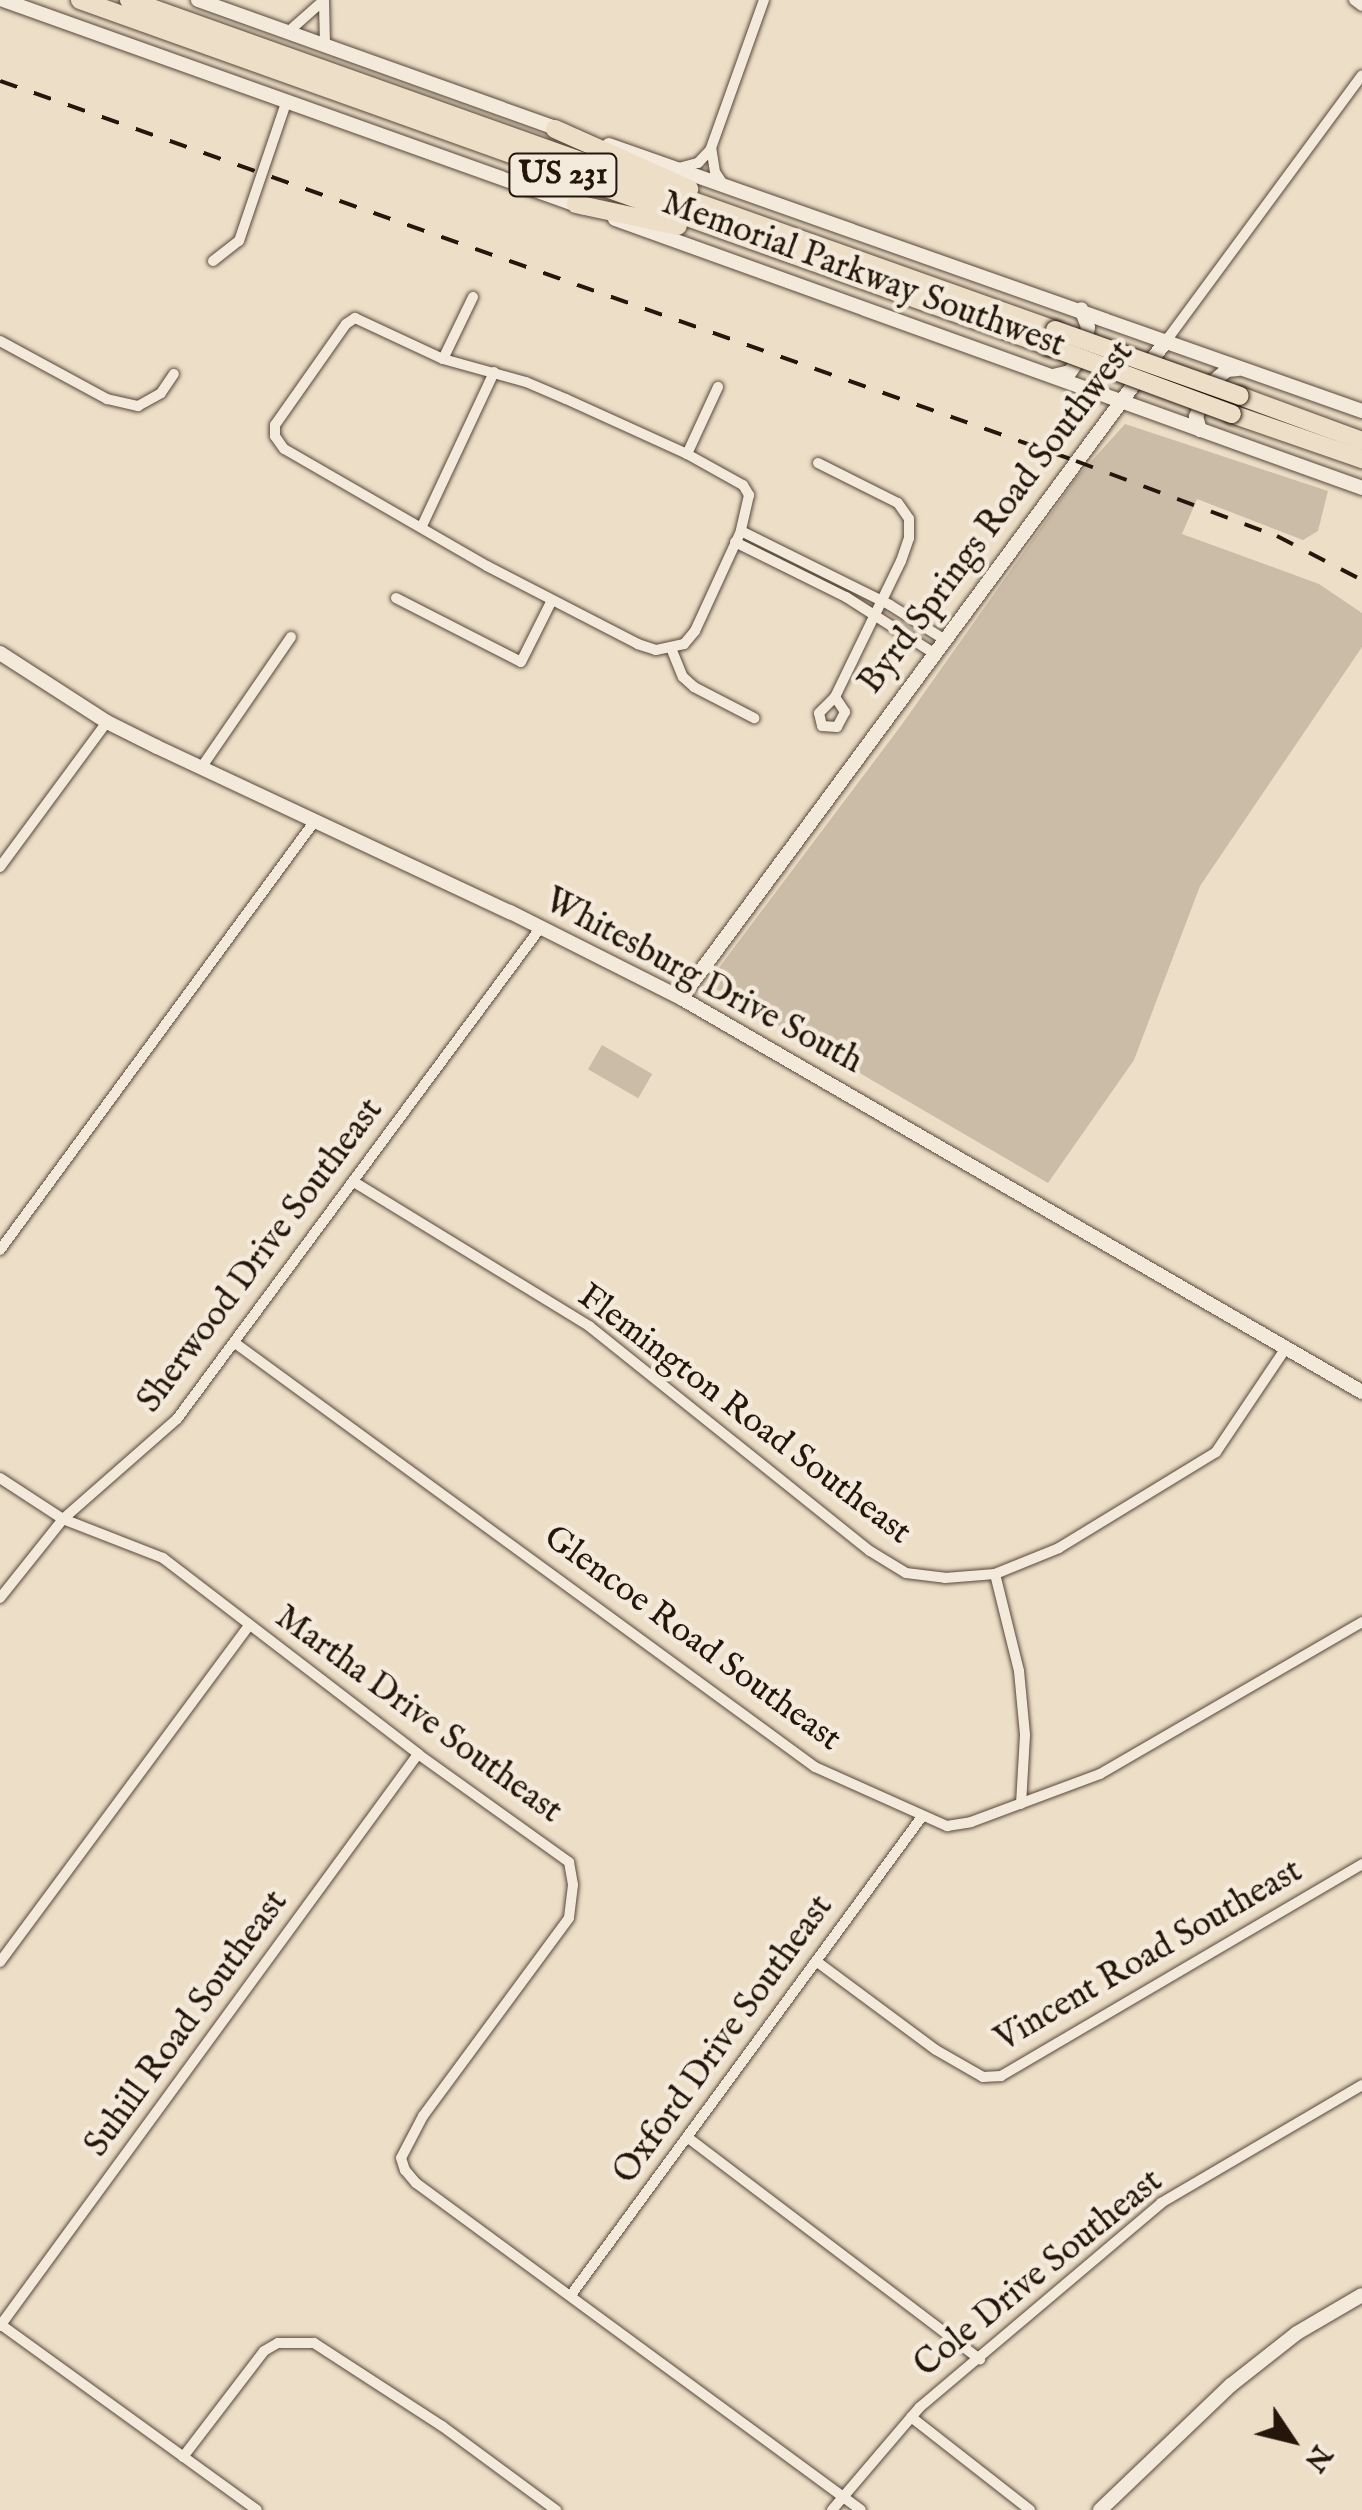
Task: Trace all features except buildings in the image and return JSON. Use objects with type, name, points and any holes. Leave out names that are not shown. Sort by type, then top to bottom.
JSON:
[{"type":"highway","name":"Memorial Parkway Southwest","points":[[80,0],[795,258],[1051,338]]},
{"type":"highway","name":"Memorial Parkway Southwest","points":[[129,0],[808,242],[1051,338],[1236,405],[1362,442]]},
{"type":"highway","points":[[556,129],[808,242]]},
{"type":"highway","points":[[576,204],[674,225],[765,255],[795,258]]},
{"type":"highway","name":"Memorial Parkway Southwest","points":[[1236,405],[1362,460]]},
{"type":"main road","name":"Memorial Parkway Southwest","points":[[2,0],[1362,488]]},
{"type":"main road","name":"Memorial Parkway Southwest","points":[[198,0],[1362,411]]},
{"type":"main road","points":[[1047,376],[1070,372],[1084,352],[1088,327],[1080,310]]},
{"type":"main road","name":"Byrd Springs Road Southwest","points":[[681,998],[942,638],[1166,341]]},
{"type":"main road","points":[[1200,430],[1196,417],[1208,386],[1227,370],[1244,369]]},
{"type":"main road","name":"Whitesburg Drive South","points":[[0,653],[107,722],[542,927],[681,998],[1362,1392]]},
{"type":"main road","points":[[1100,2510],[1231,2385],[1297,2334],[1362,2296]]},
{"type":"street","points":[[288,32],[324,0]]},
{"type":"street","points":[[324,0],[325,46]]},
{"type":"street","points":[[674,169],[698,163],[712,148],[764,0]]},
{"type":"street","points":[[1354,0],[1362,6]]},
{"type":"street","name":"Byrd Springs Road Southwest","points":[[1166,341],[1362,76]]},
{"type":"street","points":[[212,261],[239,241],[286,103]]},
{"type":"street","points":[[712,148],[715,172],[726,188]]},
{"type":"street","points":[[443,358],[473,297]]},
{"type":"street","points":[[355,318],[443,358],[494,372],[553,393],[687,454],[743,485],[749,495],[738,536],[695,631],[684,644],[656,650],[638,644],[284,449],[275,436],[274,425],[355,318]]},
{"type":"street","points":[[0,341],[107,399],[138,406],[161,393],[174,374]]},
{"type":"street","points":[[422,526],[494,372]]},
{"type":"street","points":[[687,454],[718,386]]},
{"type":"street","points":[[818,463],[898,503],[909,519],[909,538],[835,696]]},
{"type":"street","points":[[738,536],[882,600],[942,638]]},
{"type":"street","points":[[738,536],[875,614],[932,652]]},
{"type":"street","points":[[396,598],[521,662],[552,600]]},
{"type":"street","points":[[201,768],[291,636]]},
{"type":"street","points":[[671,648],[683,677],[694,688],[754,718]]},
{"type":"street","points":[[0,866],[107,722]]},
{"type":"street","points":[[0,1250],[314,822]]},
{"type":"street","name":"Sherwood Drive Southeast","points":[[0,1598],[63,1519],[177,1419],[542,927]]},
{"type":"street","name":"Flemington Road Southeast","points":[[354,1182],[589,1326],[906,1573],[945,1578],[995,1574],[1059,1548],[1216,1452],[1286,1348]]},
{"type":"street","name":"Glencoe Road Southeast","points":[[235,1343],[815,1767],[920,1818],[947,1826],[1100,1774],[1362,1622]]},
{"type":"street","name":"Martha Drive Southeast","points":[[0,1478],[63,1519],[163,1558],[418,1754],[569,1862],[573,1886],[569,1918],[423,2116],[401,2158],[416,2183],[861,2510]]},
{"type":"street","points":[[995,1574],[1019,1671],[1025,1735],[1021,1804]]},
{"type":"street","points":[[0,1962],[250,1626]]},
{"type":"street","name":"Suhill Road Southeast","points":[[0,2325],[418,1754]]},
{"type":"street","name":"Oxford Drive Southeast","points":[[571,2295],[920,1818]]},
{"type":"street","name":"Vincent Road Southeast","points":[[816,1962],[936,2050],[984,2077],[1001,2076],[1362,1864]]},
{"type":"street","name":"Cole Drive Southeast","points":[[832,2510],[911,2417],[1161,2203],[1362,2085]]},
{"type":"street","points":[[687,2137],[980,2359]]},
{"type":"street","points":[[0,2325],[257,2510]]},
{"type":"street","points":[[184,2456],[264,2352],[278,2342],[314,2344],[442,2426],[556,2510]]},
{"type":"street","points":[[911,2417],[1030,2510]]},
{"type":"shaded area","points":[[1125,424],[1328,491],[1318,531],[1303,540],[1197,499],[1182,534],[1319,584],[1362,613],[1362,647],[1200,886],[1134,1060],[1048,1183],[716,989],[715,973],[900,727],[1076,478]]},
{"type":"shaded area","points":[[602,1045],[652,1074],[638,1098],[588,1069]]},
{"type":"railway","points":[[0,81],[1076,461],[1277,536],[1362,580]]}]
